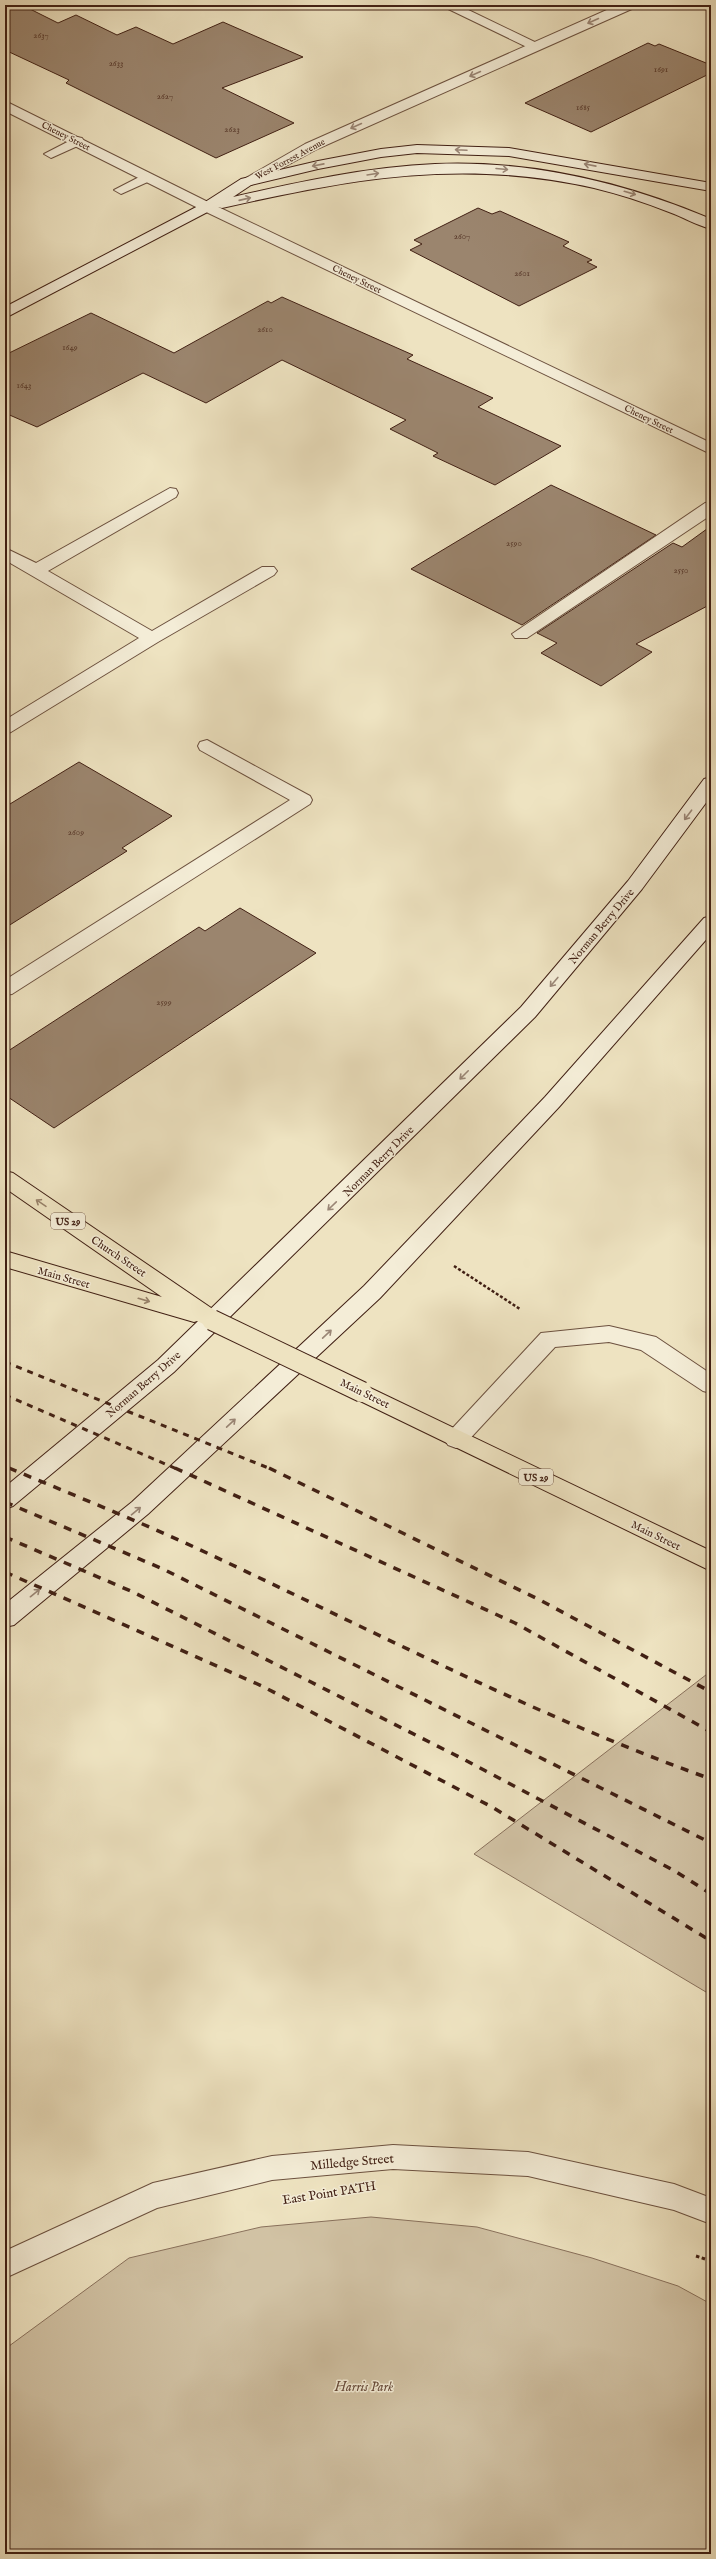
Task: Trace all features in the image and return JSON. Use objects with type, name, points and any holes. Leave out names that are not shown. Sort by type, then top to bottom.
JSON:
[{"type":"main road","points":[[447,5],[536,36]]},
{"type":"main road","points":[[478,5],[536,36]]},
{"type":"main road","name":"West Forrest Avenue","points":[[5,313],[207,207],[246,182],[310,147],[536,36],[553,38],[629,5]]},
{"type":"main road","name":"Cheney Street","points":[[6,107],[78,141],[207,207],[711,449]]},
{"type":"main road","points":[[51,154],[78,141]]},
{"type":"main road","points":[[246,182],[318,165],[381,153],[417,149],[454,149],[509,152],[557,159],[711,187]]},
{"type":"main road","points":[[207,207],[296,187],[394,171],[489,168],[550,174],[605,186],[664,202],[711,224]]},
{"type":"main road","points":[[121,190],[147,177]]},
{"type":"main road","points":[[35,571],[170,493]]},
{"type":"main road","points":[[521,634],[711,507]]},
{"type":"main road","points":[[5,553],[152,638]]},
{"type":"main road","points":[[5,728],[152,638],[268,571]]},
{"type":"main road","points":[[5,990],[303,800],[207,746]]},
{"type":"main road","name":"Norman Berry Drive","points":[[5,1500],[166,1366],[523,1018],[635,885],[711,783]]},
{"type":"main road","points":[[5,1618],[140,1508],[372,1292],[552,1102],[711,922]]},
{"type":"main road","name":"Church Street","points":[[5,1178],[212,1320]]},
{"type":"main road","name":"Main Street","points":[[5,1260],[212,1320],[711,1562]]},
{"type":"main road","points":[[456,1438],[549,1339],[609,1334],[648,1343],[711,1385]]},
{"type":"main road","name":"Milledge Street","points":[[5,2265],[153,2196],[272,2168],[393,2157],[528,2164],[674,2197],[711,2212]]},
{"type":"path","points":[[452,1264],[523,1311]]},
{"type":"path","points":[[689,2253],[711,2261]]},
{"type":"green space","points":[[711,1671],[711,1995],[474,1854]]},
{"type":"green space","name":"Harris Park","points":[[371,2217],[477,2227],[592,2258],[678,2286],[711,2304],[711,2554],[5,2554],[5,2349],[129,2258],[261,2227]]},
{"type":"building","points":[[5,5],[22,5],[58,23],[76,15],[117,35],[136,27],[173,44],[223,22],[303,57],[222,88],[294,123],[216,158],[66,83],[69,80],[5,50]]},
{"type":"building","points":[[648,43],[655,46],[659,44],[711,65],[711,73],[591,132],[525,103]]},
{"type":"building","points":[[478,208],[492,214],[500,211],[569,242],[563,246],[592,260],[587,262],[597,267],[519,306],[410,250],[422,244],[414,240]]},
{"type":"building","points":[[282,297],[413,355],[407,359],[493,398],[478,407],[561,446],[495,485],[433,456],[438,453],[390,429],[406,420],[282,360],[206,403],[143,373],[37,427],[5,413],[5,355],[91,313],[174,353],[268,301],[271,303]]},
{"type":"building","points":[[551,485],[656,535],[522,625],[411,569]]},
{"type":"building","points":[[711,526],[711,604],[636,644],[652,652],[601,686],[541,653],[557,643],[537,633],[673,543],[682,547]]},
{"type":"building","points":[[79,762],[172,816],[122,848],[127,851],[5,928],[5,807]]},
{"type":"building","points":[[240,908],[316,953],[54,1128],[5,1095],[5,1053],[199,927],[205,931]]},
{"type":"railway","points":[[5,1362],[271,1469]]},
{"type":"railway","points":[[5,1395],[177,1469]]},
{"type":"railway","points":[[5,1466],[9,1468]]},
{"type":"railway","points":[[9,1468],[194,1547],[514,1699],[644,1754],[711,1779]]},
{"type":"railway","points":[[175,1468],[515,1623],[711,1732]]},
{"type":"railway","points":[[269,1468],[538,1599],[711,1692]]},
{"type":"railway","points":[[5,1502],[163,1569],[711,1843]]},
{"type":"railway","points":[[5,1537],[133,1592],[463,1759],[675,1871],[711,1894]]},
{"type":"railway","points":[[5,1572],[262,1686],[492,1807],[711,1941]]}]
